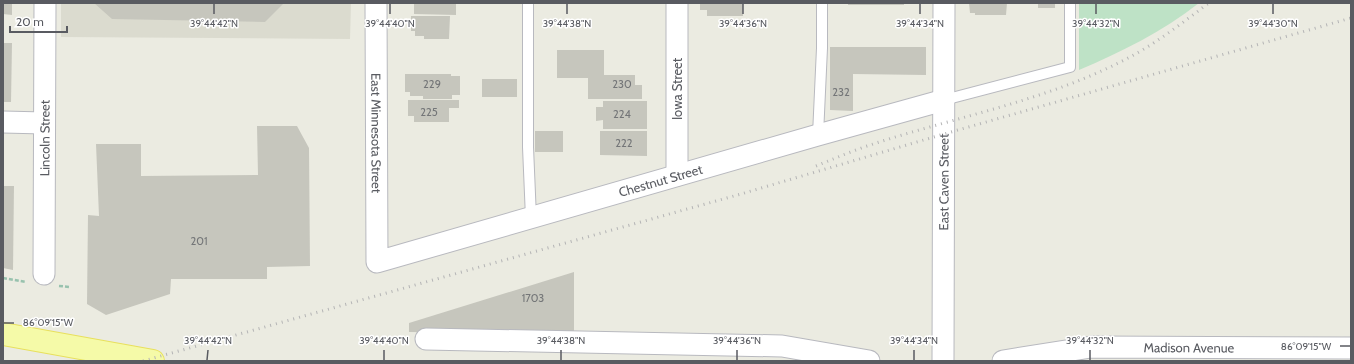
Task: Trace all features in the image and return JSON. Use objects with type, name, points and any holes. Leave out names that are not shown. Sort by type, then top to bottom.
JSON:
[{"type":"main road","points":[[3,334],[153,361]]},
{"type":"street","name":"Lincoln Street","points":[[44,274],[45,3]]},
{"type":"street","name":"East Minnesota Street","points":[[376,3],[377,262]]},
{"type":"street","name":"Iowa Street","points":[[677,3],[678,175]]},
{"type":"street","name":"East Caven Street","points":[[943,361],[944,3]]},
{"type":"street","name":"Chestnut Street","points":[[377,262],[944,100]]},
{"type":"street","points":[[3,122],[44,123]]},
{"type":"street","points":[[426,339],[782,346],[869,361]]},
{"type":"street","name":"Madison Avenue","points":[[1004,361],[1091,348],[1351,348]]},
{"type":"lane","points":[[528,3],[528,147],[531,218]]},
{"type":"lane","points":[[818,135],[822,48],[822,3]]},
{"type":"lane","points":[[944,100],[1070,67],[1070,3]]},
{"type":"shaded area","points":[[61,3],[351,3],[350,39],[61,37]]},
{"type":"green space","points":[[1079,3],[1199,3],[1171,23],[1141,41],[1079,70]]},
{"type":"building","points":[[3,3],[12,3],[12,15],[3,14]]},
{"type":"building","points":[[94,3],[284,3],[265,22],[112,19]]},
{"type":"building","points":[[414,3],[456,3],[456,15],[414,14]]},
{"type":"building","points":[[700,3],[743,3],[743,16],[707,16],[707,10],[700,10]]},
{"type":"building","points":[[848,3],[904,3],[904,5],[848,5]]},
{"type":"building","points":[[969,3],[1007,3],[1006,15],[975,15],[975,13],[970,13]]},
{"type":"building","points":[[1038,3],[1055,3],[1055,8],[1038,8]]},
{"type":"building","points":[[411,16],[450,16],[449,39],[424,39],[424,36],[415,36],[415,31],[411,31]]},
{"type":"building","points":[[3,43],[12,43],[11,102],[3,102]]},
{"type":"building","points":[[830,47],[926,47],[926,75],[853,74],[853,111],[830,110]]},
{"type":"building","points":[[557,50],[604,50],[604,75],[635,75],[635,85],[642,85],[642,99],[588,99],[588,78],[557,78]]},
{"type":"building","points":[[405,74],[451,74],[451,76],[460,76],[460,95],[452,95],[452,99],[423,99],[423,96],[410,96],[410,92],[405,92]]},
{"type":"building","points":[[482,79],[517,79],[517,97],[482,97]]},
{"type":"building","points":[[408,100],[459,100],[459,108],[449,108],[449,122],[414,122],[414,116],[408,116]]},
{"type":"building","points":[[603,101],[647,101],[647,129],[603,129],[603,120],[596,121],[596,107],[603,107]]},
{"type":"building","points":[[257,126],[297,126],[309,148],[310,266],[267,267],[267,279],[171,279],[170,294],[106,315],[87,304],[88,215],[99,216],[96,144],[141,144],[141,176],[258,175]]},
{"type":"building","points":[[535,131],[563,131],[563,152],[535,152]]},
{"type":"building","points":[[600,131],[647,131],[647,156],[600,155]]},
{"type":"building","points":[[3,186],[14,186],[13,270],[3,268]]},
{"type":"building","points":[[574,272],[574,334],[409,332],[409,323]]},
{"type":"railway","points":[[816,166],[867,146],[1033,97],[1097,73],[1149,46],[1209,3]]},
{"type":"railway","points":[[143,361],[741,194],[944,134],[1351,18]]}]
